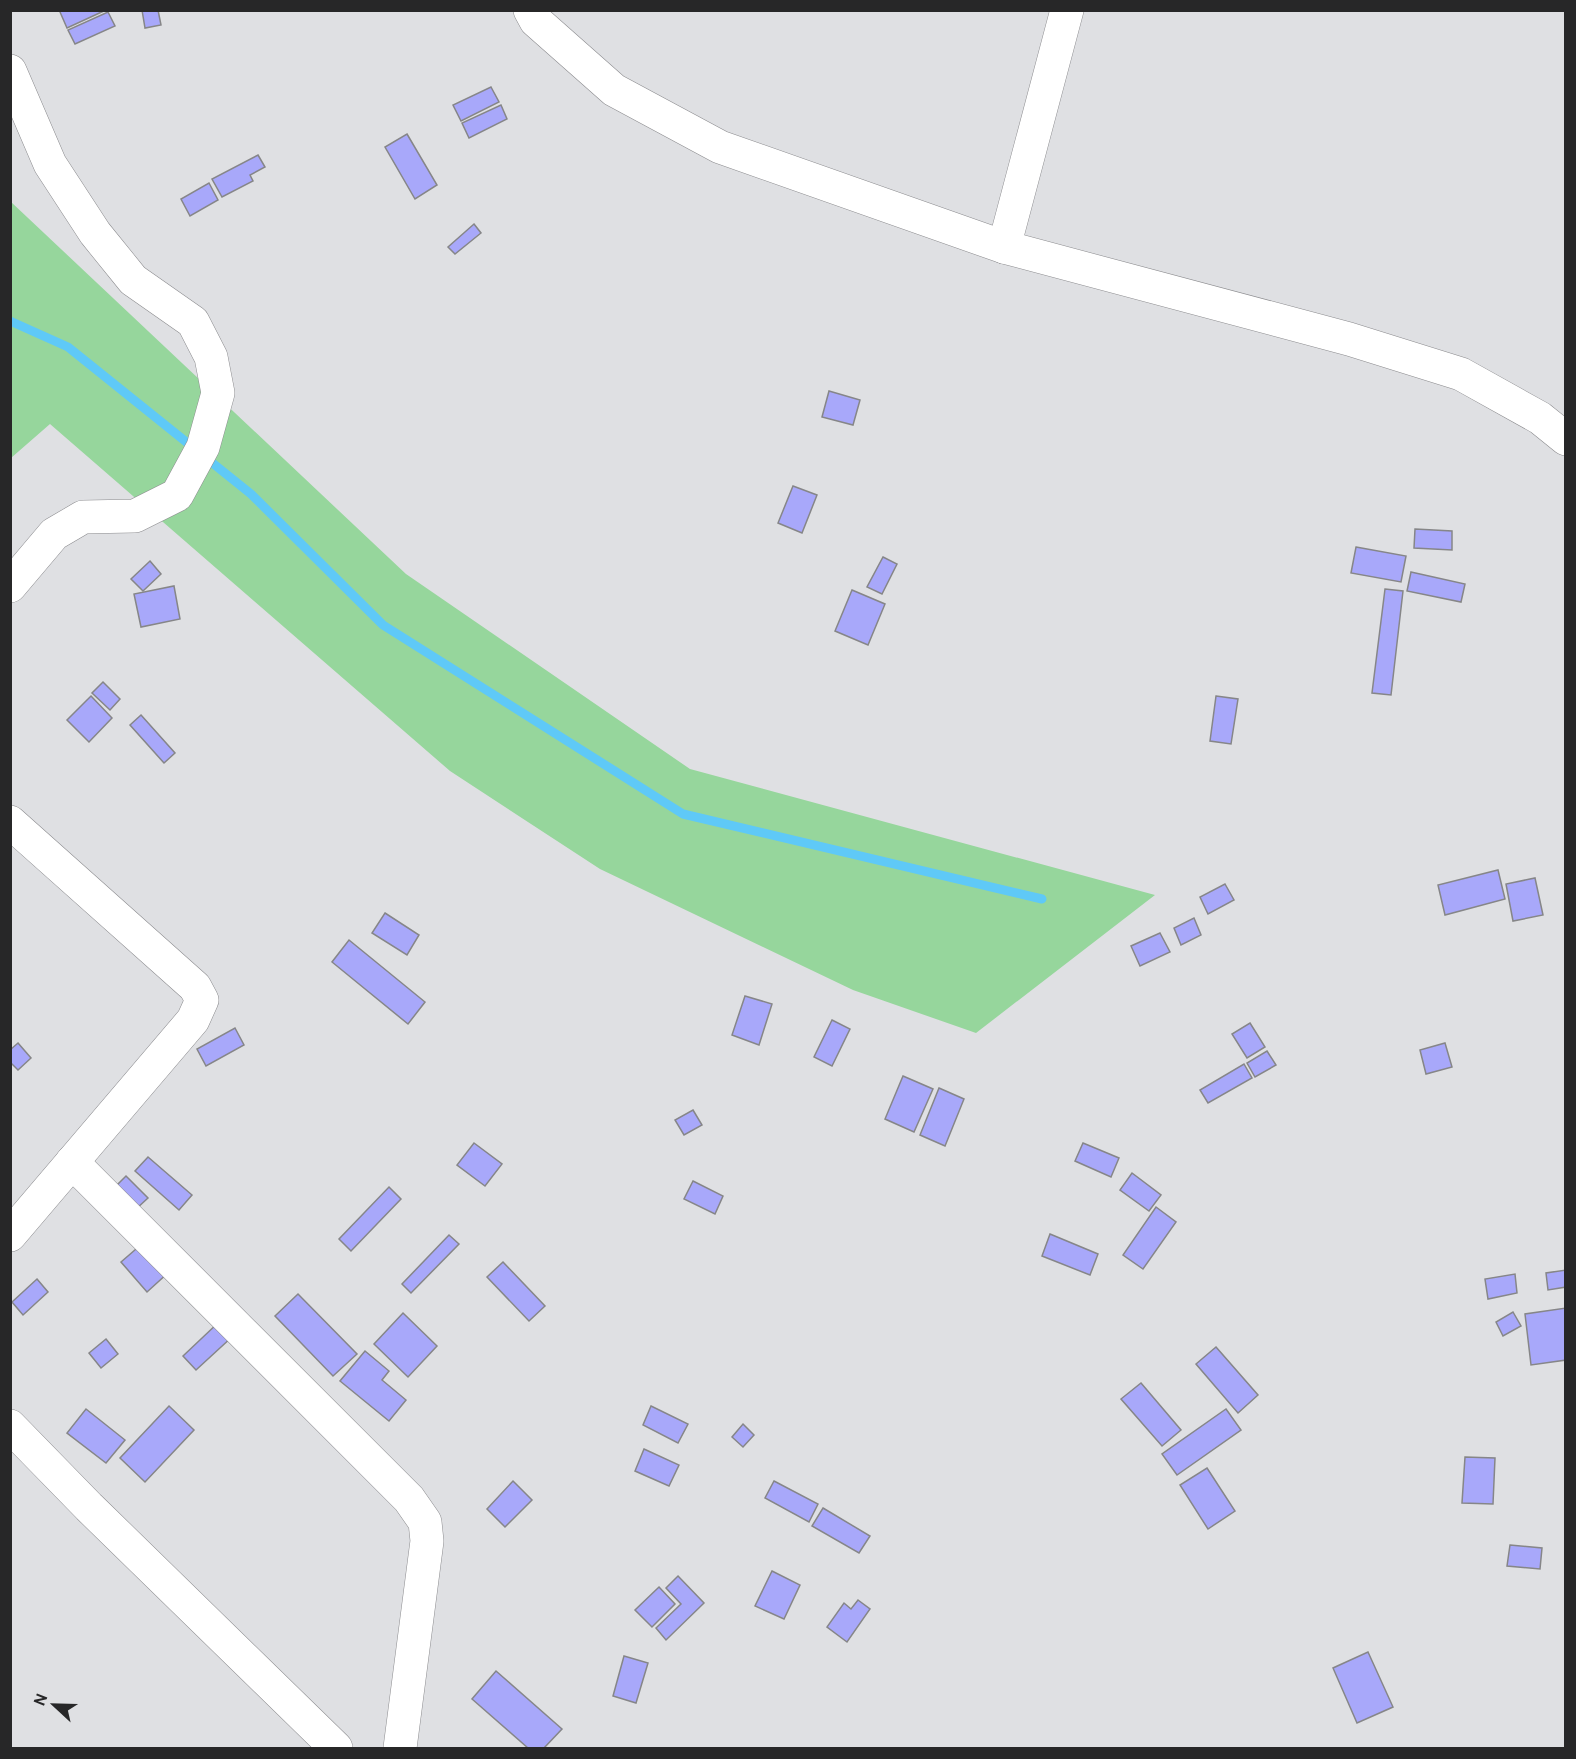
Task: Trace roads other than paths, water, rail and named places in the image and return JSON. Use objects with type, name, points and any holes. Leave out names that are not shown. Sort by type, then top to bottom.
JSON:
[{"type":"street","points":[[530,10],[536,21],[614,90],[720,147],[1004,247],[1349,339],[1461,374],[1540,418],[1566,439]]},
{"type":"street","points":[[1004,247],[1067,10]]},
{"type":"street","points":[[10,71],[50,164],[95,233],[133,280],[193,322],[212,357],[218,393],[203,447],[177,495],[135,516],[83,517],[54,534],[10,586]]},
{"type":"street","points":[[10,822],[195,987],[202,1000],[193,1020],[10,1235]]},
{"type":"street","points":[[72,1162],[409,1499],[425,1522],[427,1541],[400,1749]]},
{"type":"street","points":[[10,1426],[89,1507],[336,1749]]},
{"type":"waterway","points":[[10,321],[68,347],[251,494],[383,625],[683,814],[1042,899]]}]
